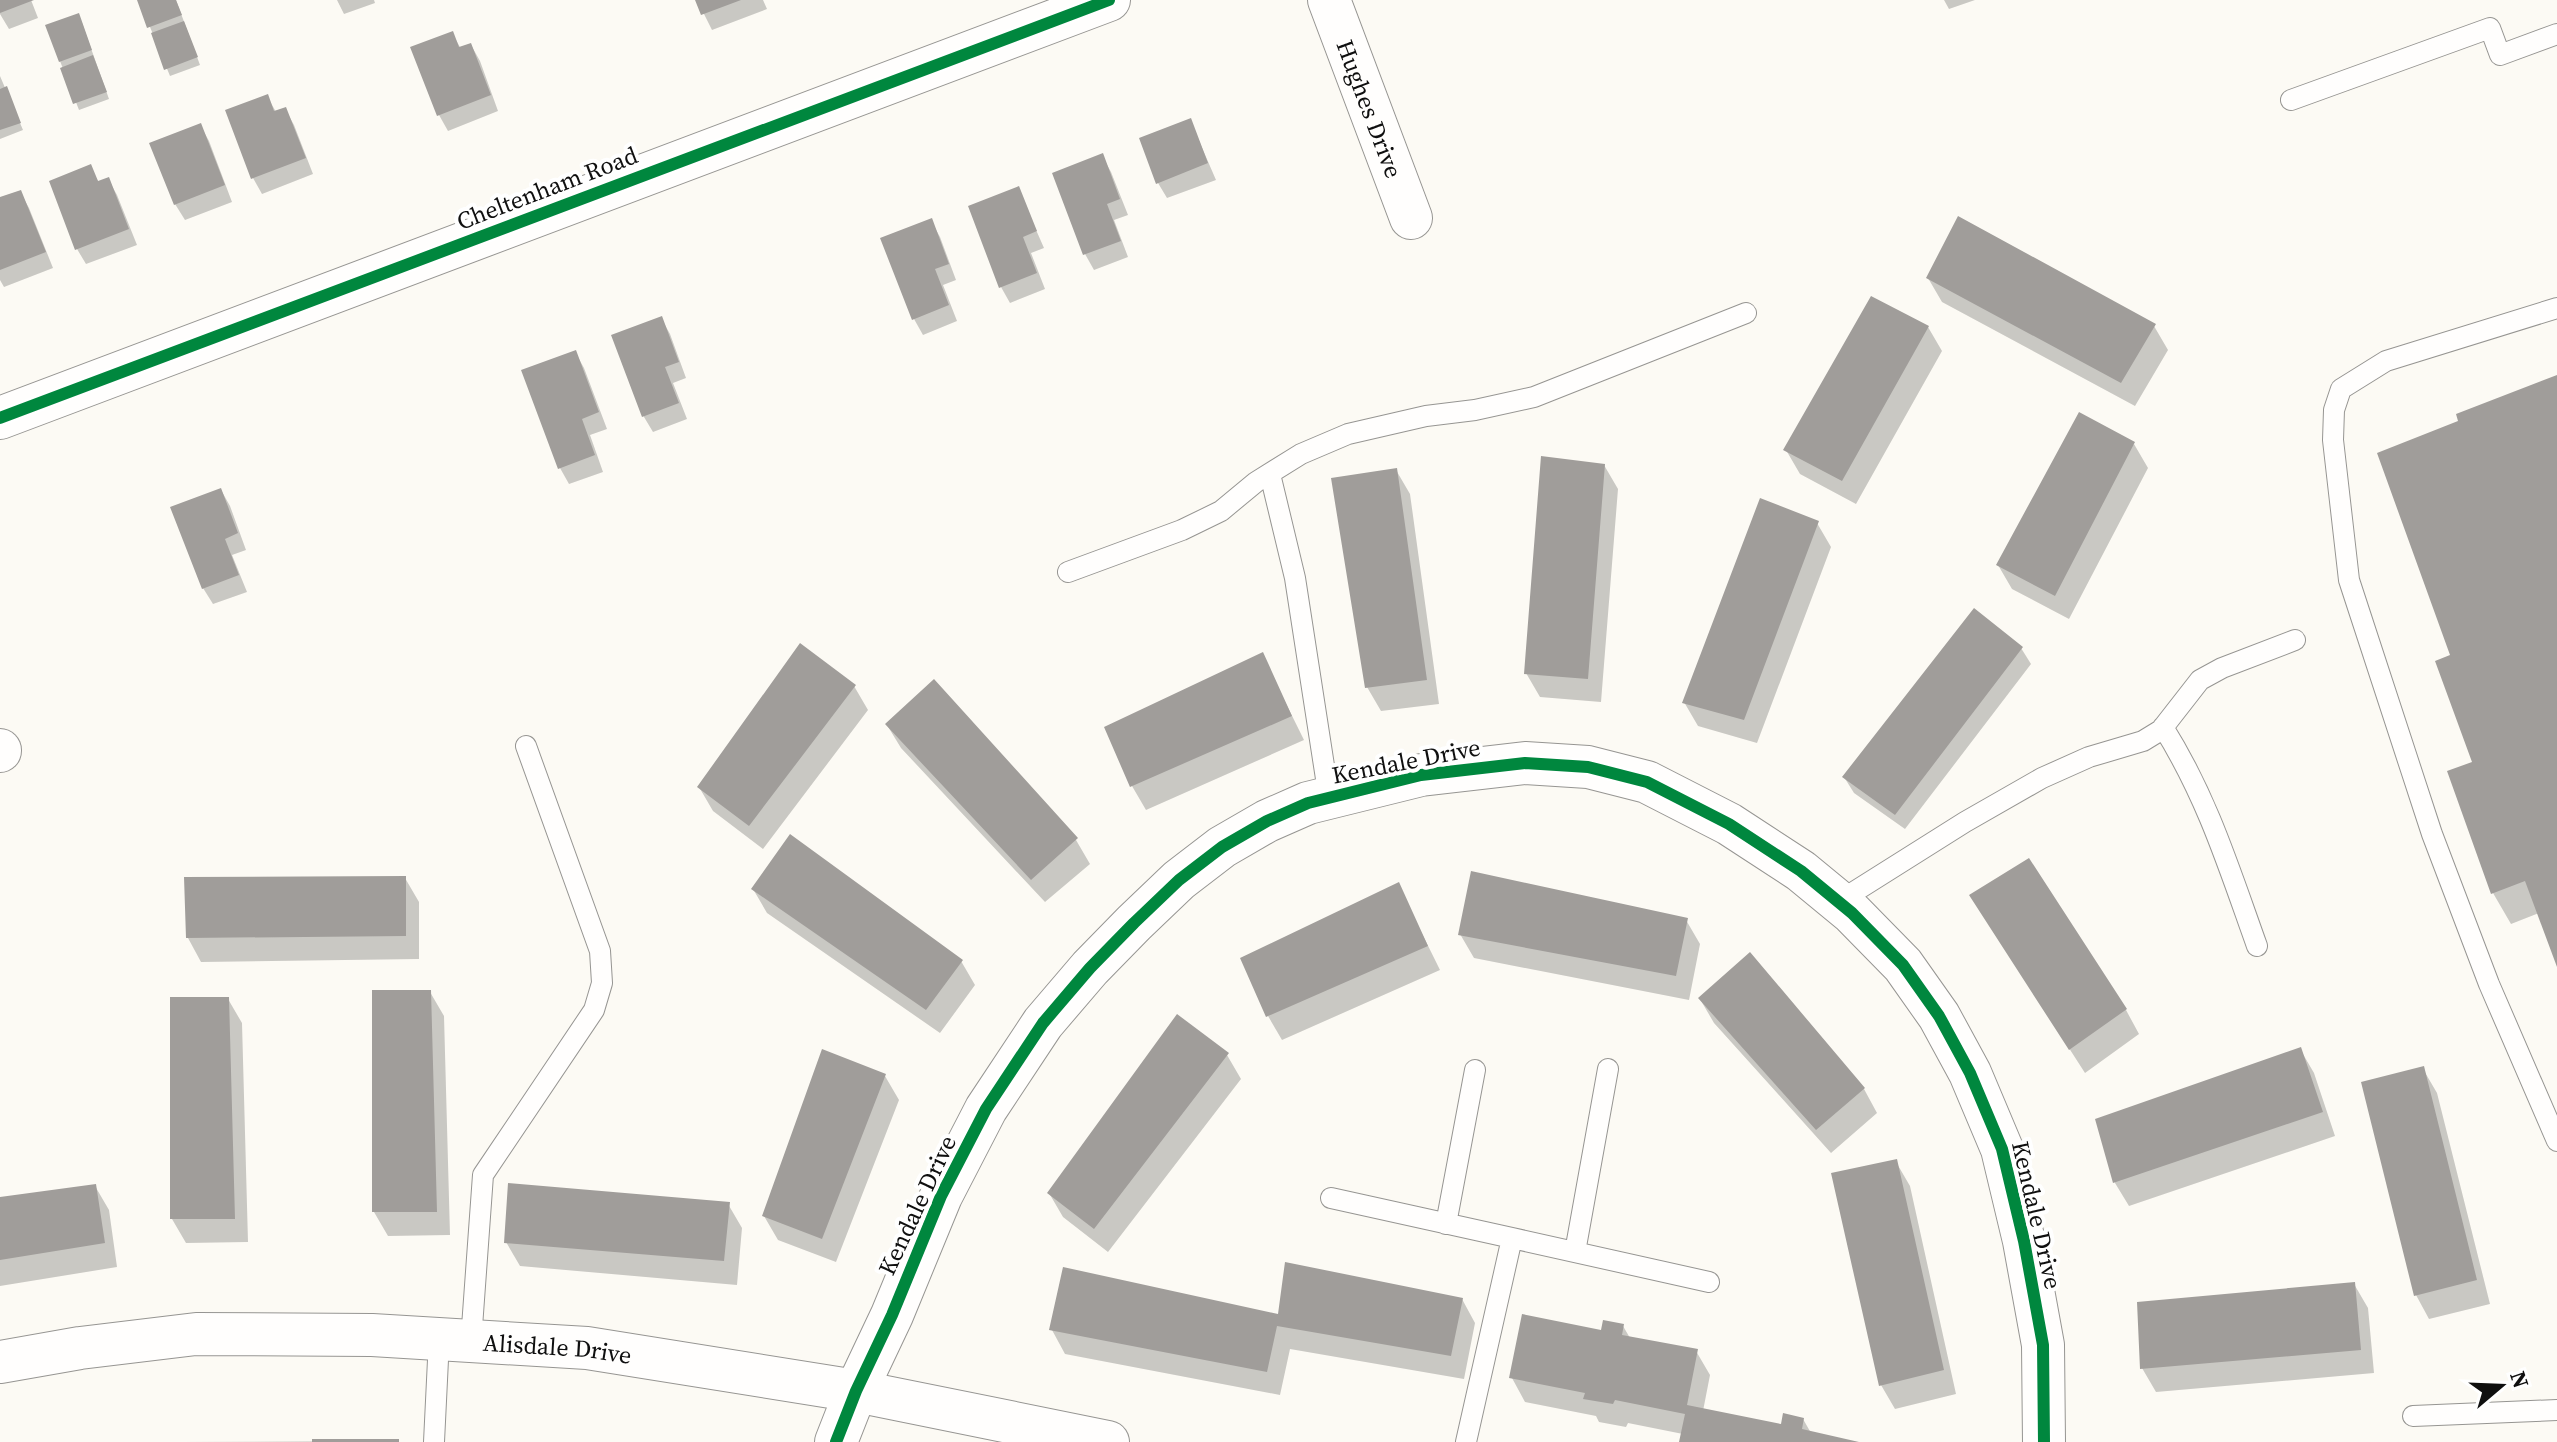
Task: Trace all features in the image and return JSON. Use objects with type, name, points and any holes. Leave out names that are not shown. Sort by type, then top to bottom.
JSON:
[{"type":"street","name":"Cheltenham Road","points":[[0,418],[1109,0]]},
{"type":"street","name":"Hughes Drive","points":[[1329,0],[1411,218]]},
{"type":"street","name":"Kendale Drive","points":[[836,1442],[941,1196],[986,1109],[1043,1023],[1090,968],[1179,880],[1222,847],[1267,821],[1308,803],[1421,775],[1525,763],[1588,767],[1647,782],[1729,824],[1801,871],[1903,965],[1939,1016],[1970,1073],[2002,1149],[2024,1241],[2043,1345],[2044,1442]]},
{"type":"street","name":"Alisdale Drive","points":[[0,1362],[80,1348],[196,1334],[372,1335],[587,1348],[856,1391],[1108,1442]]},
{"type":"lane","points":[[2291,100],[2490,28],[2500,55],[2557,34]]},
{"type":"lane","points":[[2557,308],[2386,361],[2360,375],[2341,389],[2334,410],[2333,440],[2349,580],[2432,834],[2489,984],[2548,1096],[2557,1141]]},
{"type":"lane","points":[[1068,572],[1221,511],[1301,454],[1348,434],[1426,416],[1475,410],[1534,397],[1746,313]]},
{"type":"lane","points":[[1270,474],[1295,578],[1329,798]]},
{"type":"lane","points":[[1838,902],[2042,778],[2089,757],[2143,741],[2163,727],[2200,680],[2222,668],[2295,640]]},
{"type":"lane","points":[[2163,727],[2188,768],[2211,816],[2257,946]]},
{"type":"lane","points":[[434,1442],[483,1175],[594,1010],[602,983],[600,951],[526,746]]},
{"type":"lane","points":[[1575,1252],[1608,1069]]},
{"type":"lane","points":[[1446,1224],[1475,1070]]},
{"type":"lane","points":[[1331,1198],[1709,1282]]},
{"type":"lane","points":[[1466,1442],[1512,1238]]},
{"type":"lane","points":[[2413,1416],[2557,1410]]},
{"type":"building","points":[[0,0],[34,0],[0,13]]},
{"type":"building","points":[[137,0],[176,0],[182,15],[147,28]]},
{"type":"building","points":[[695,0],[741,0],[701,15]]},
{"type":"building","points":[[79,13],[92,50],[59,62],[45,25]]},
{"type":"building","points":[[184,21],[198,57],[164,70],[151,33]]},
{"type":"building","points":[[453,31],[459,47],[471,43],[491,95],[437,116],[410,47]]},
{"type":"building","points":[[93,55],[107,92],[73,104],[60,68]]},
{"type":"building","points":[[7,86],[21,123],[0,130],[0,89]]},
{"type":"building","points":[[268,94],[274,111],[286,107],[306,158],[251,179],[225,110]]},
{"type":"building","points":[[1191,118],[1208,163],[1156,184],[1139,138]]},
{"type":"building","points":[[201,123],[225,185],[174,205],[149,143]]},
{"type":"building","points":[[1103,153],[1120,199],[1107,204],[1121,241],[1083,255],[1052,173]]},
{"type":"building","points":[[91,164],[98,181],[109,177],[129,229],[75,250],[49,181]]},
{"type":"building","points":[[1019,186],[1037,231],[1023,237],[1037,273],[999,288],[968,206]]},
{"type":"building","points":[[21,190],[46,252],[0,270],[0,197]]},
{"type":"building","points":[[1958,216],[2156,324],[2121,383],[1926,278]]},
{"type":"building","points":[[932,218],[949,264],[935,269],[949,305],[912,320],[880,238]]},
{"type":"building","points":[[1871,296],[1929,326],[1842,481],[1783,450]]},
{"type":"building","points":[[662,316],[679,362],[665,367],[679,403],[642,417],[611,335]]},
{"type":"building","points":[[576,350],[599,412],[582,419],[595,455],[558,469],[521,370]]},
{"type":"building","points":[[2557,375],[2557,967],[2525,881],[2491,894],[2447,771],[2472,762],[2435,661],[2450,655],[2377,453],[2458,421],[2456,414]]},
{"type":"building","points":[[2079,412],[2135,442],[2055,596],[1996,565]]},
{"type":"building","points":[[1541,456],[1605,464],[1588,679],[1524,674]]},
{"type":"building","points":[[1397,468],[1427,680],[1365,688],[1331,478]]},
{"type":"building","points":[[221,488],[238,533],[225,539],[239,575],[202,589],[170,507]]},
{"type":"building","points":[[1760,498],[1819,521],[1744,720],[1682,703]]},
{"type":"building","points":[[1974,608],[2023,647],[1895,815],[1842,777]]},
{"type":"building","points":[[800,643],[856,685],[749,826],[697,787]]},
{"type":"building","points":[[1263,652],[1292,716],[1130,787],[1104,727]]},
{"type":"building","points":[[934,679],[1078,838],[1031,880],[885,724]]},
{"type":"building","points":[[790,834],[963,960],[926,1010],[751,889]]},
{"type":"building","points":[[2029,858],[2127,1009],[2069,1050],[1969,895]]},
{"type":"building","points":[[1471,871],[1688,918],[1676,976],[1458,935]]},
{"type":"building","points":[[406,876],[406,936],[186,938],[184,877]]},
{"type":"building","points":[[1399,882],[1428,946],[1266,1017],[1240,958]]},
{"type":"building","points":[[1750,952],[1865,1088],[1816,1130],[1698,998]]},
{"type":"building","points":[[372,990],[431,990],[437,1212],[372,1212]]},
{"type":"building","points":[[170,997],[229,997],[235,1219],[170,1219]]},
{"type":"building","points":[[1177,1014],[1229,1053],[1094,1229],[1047,1193]]},
{"type":"building","points":[[2301,1047],[2323,1112],[2113,1183],[2095,1119]]},
{"type":"building","points":[[822,1049],[886,1074],[822,1239],[762,1216]]},
{"type":"building","points":[[2424,1066],[2477,1280],[2414,1296],[2361,1082]]},
{"type":"building","points":[[1897,1159],[1944,1370],[1879,1386],[1831,1173]]},
{"type":"building","points":[[508,1183],[730,1202],[724,1261],[504,1243]]},
{"type":"building","points":[[96,1184],[105,1243],[0,1260],[0,1197]]},
{"type":"building","points":[[1285,1262],[1463,1298],[1451,1356],[1277,1326],[1267,1372],[1049,1330],[1063,1267],[1278,1314]]},
{"type":"building","points":[[2355,1282],[2361,1350],[2140,1369],[2137,1302]]},
{"type":"building","points":[[1522,1314],[1601,1330],[1603,1320],[1624,1324],[1622,1335],[1698,1349],[1687,1405],[1781,1424],[1783,1413],[1804,1418],[1802,1429],[1859,1442],[1679,1442],[1685,1414],[1615,1400],[1613,1404],[1583,1399],[1585,1393],[1509,1378]]},
{"type":"building","points":[[312,1439],[399,1439],[399,1442],[312,1442]]},
{"type":"cycle path","points":[[0,418],[1109,0]]},
{"type":"cycle path","points":[[836,1442],[941,1196],[986,1109],[1043,1023],[1134,923],[1179,880],[1222,847],[1267,821],[1308,803],[1421,775],[1525,763],[1588,767],[1647,782],[1729,824],[1801,871],[1852,913],[1903,965],[1939,1016],[1970,1073],[2002,1149],[2024,1241],[2043,1345],[2044,1442]]}]
